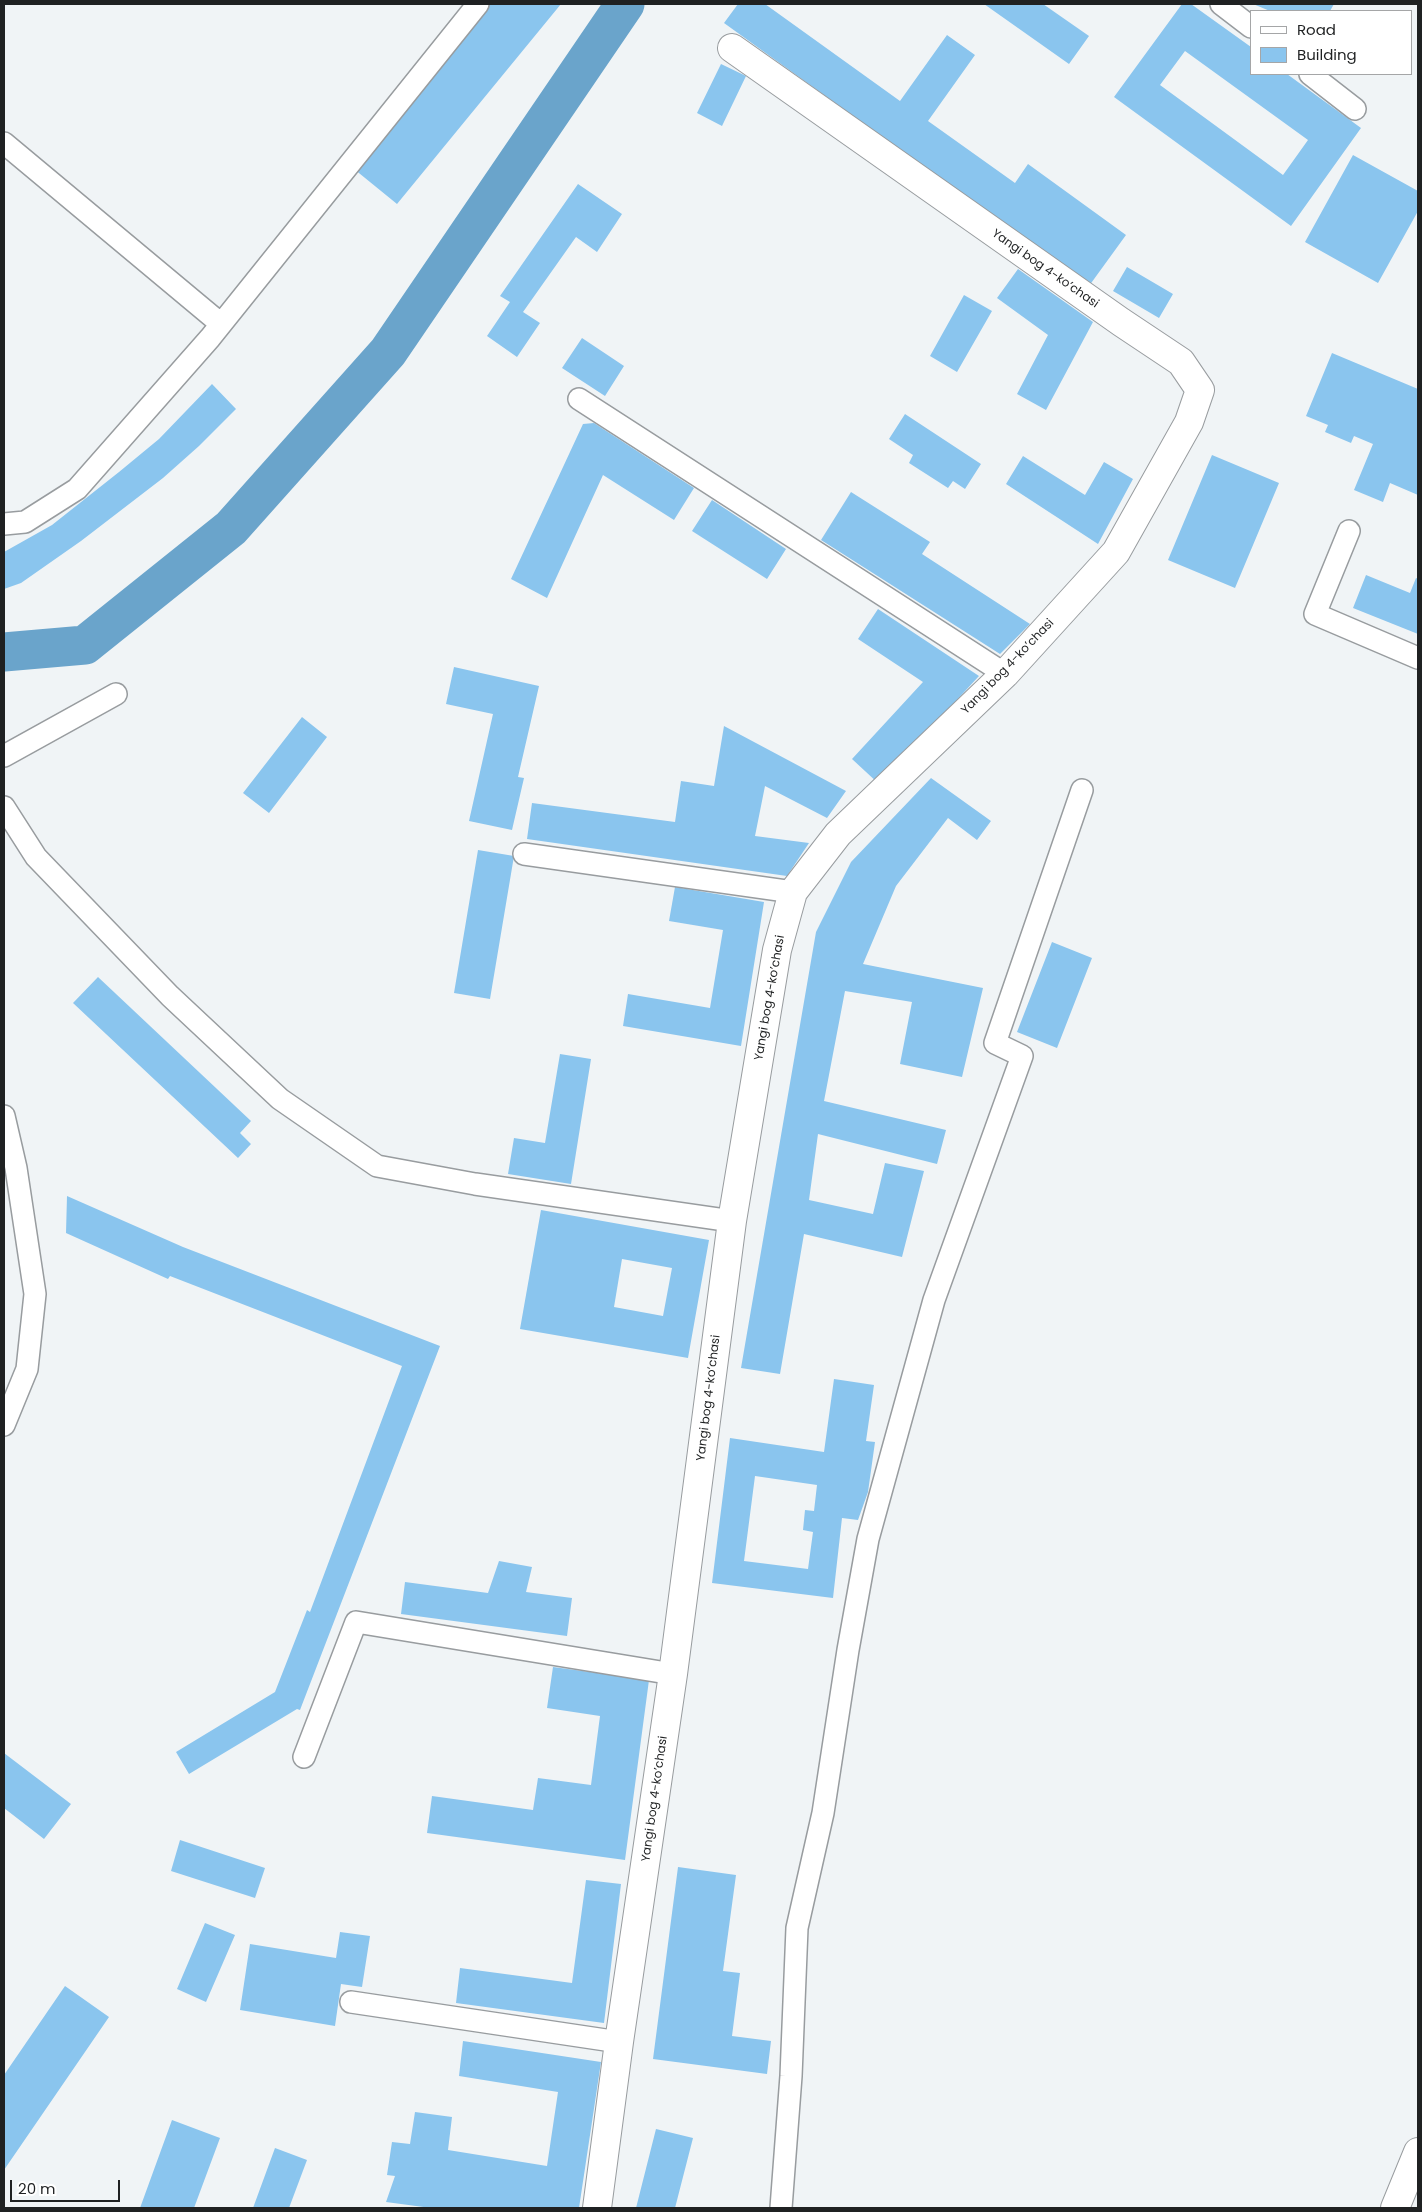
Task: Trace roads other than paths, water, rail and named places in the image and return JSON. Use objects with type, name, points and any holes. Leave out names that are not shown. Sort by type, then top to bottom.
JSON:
[{"type":"street","name":"Yangi bog 4-koʼchasi","points":[[597,2208],[619,2042],[673,1674],[732,1221],[777,950],[793,892],[838,834],[1005,674],[1116,552],[1189,422],[1200,390],[1181,362],[1121,322],[732,48]]},
{"type":"street","points":[[1396,2208],[1418,2152]]},
{"type":"lane","points":[[4,524],[25,522],[77,488],[221,324],[478,4]]},
{"type":"lane","points":[[1220,4],[1250,26]]},
{"type":"lane","points":[[1311,75],[1356,109]]},
{"type":"lane","points":[[4,143],[221,324]]},
{"type":"lane","points":[[579,399],[1005,674]]},
{"type":"lane","points":[[1349,531],[1315,614],[1418,658]]},
{"type":"lane","points":[[4,756],[116,694]]},
{"type":"lane","points":[[781,2208],[791,2076],[797,1928],[823,1812],[848,1650],[868,1539],[934,1300],[1022,1056],[995,1043],[1082,790]]},
{"type":"lane","points":[[4,806],[36,857],[170,996],[280,1099],[377,1166],[475,1184],[732,1221]]},
{"type":"lane","points":[[524,854],[793,892]]},
{"type":"lane","points":[[4,1116],[16,1168],[35,1294],[27,1369],[4,1424]]},
{"type":"lane","points":[[304,1757],[356,1622],[673,1674]]},
{"type":"lane","points":[[351,2002],[619,2042]]},
{"type":"waterway","points":[[4,652],[85,645],[231,528],[388,352],[625,4]]}]
